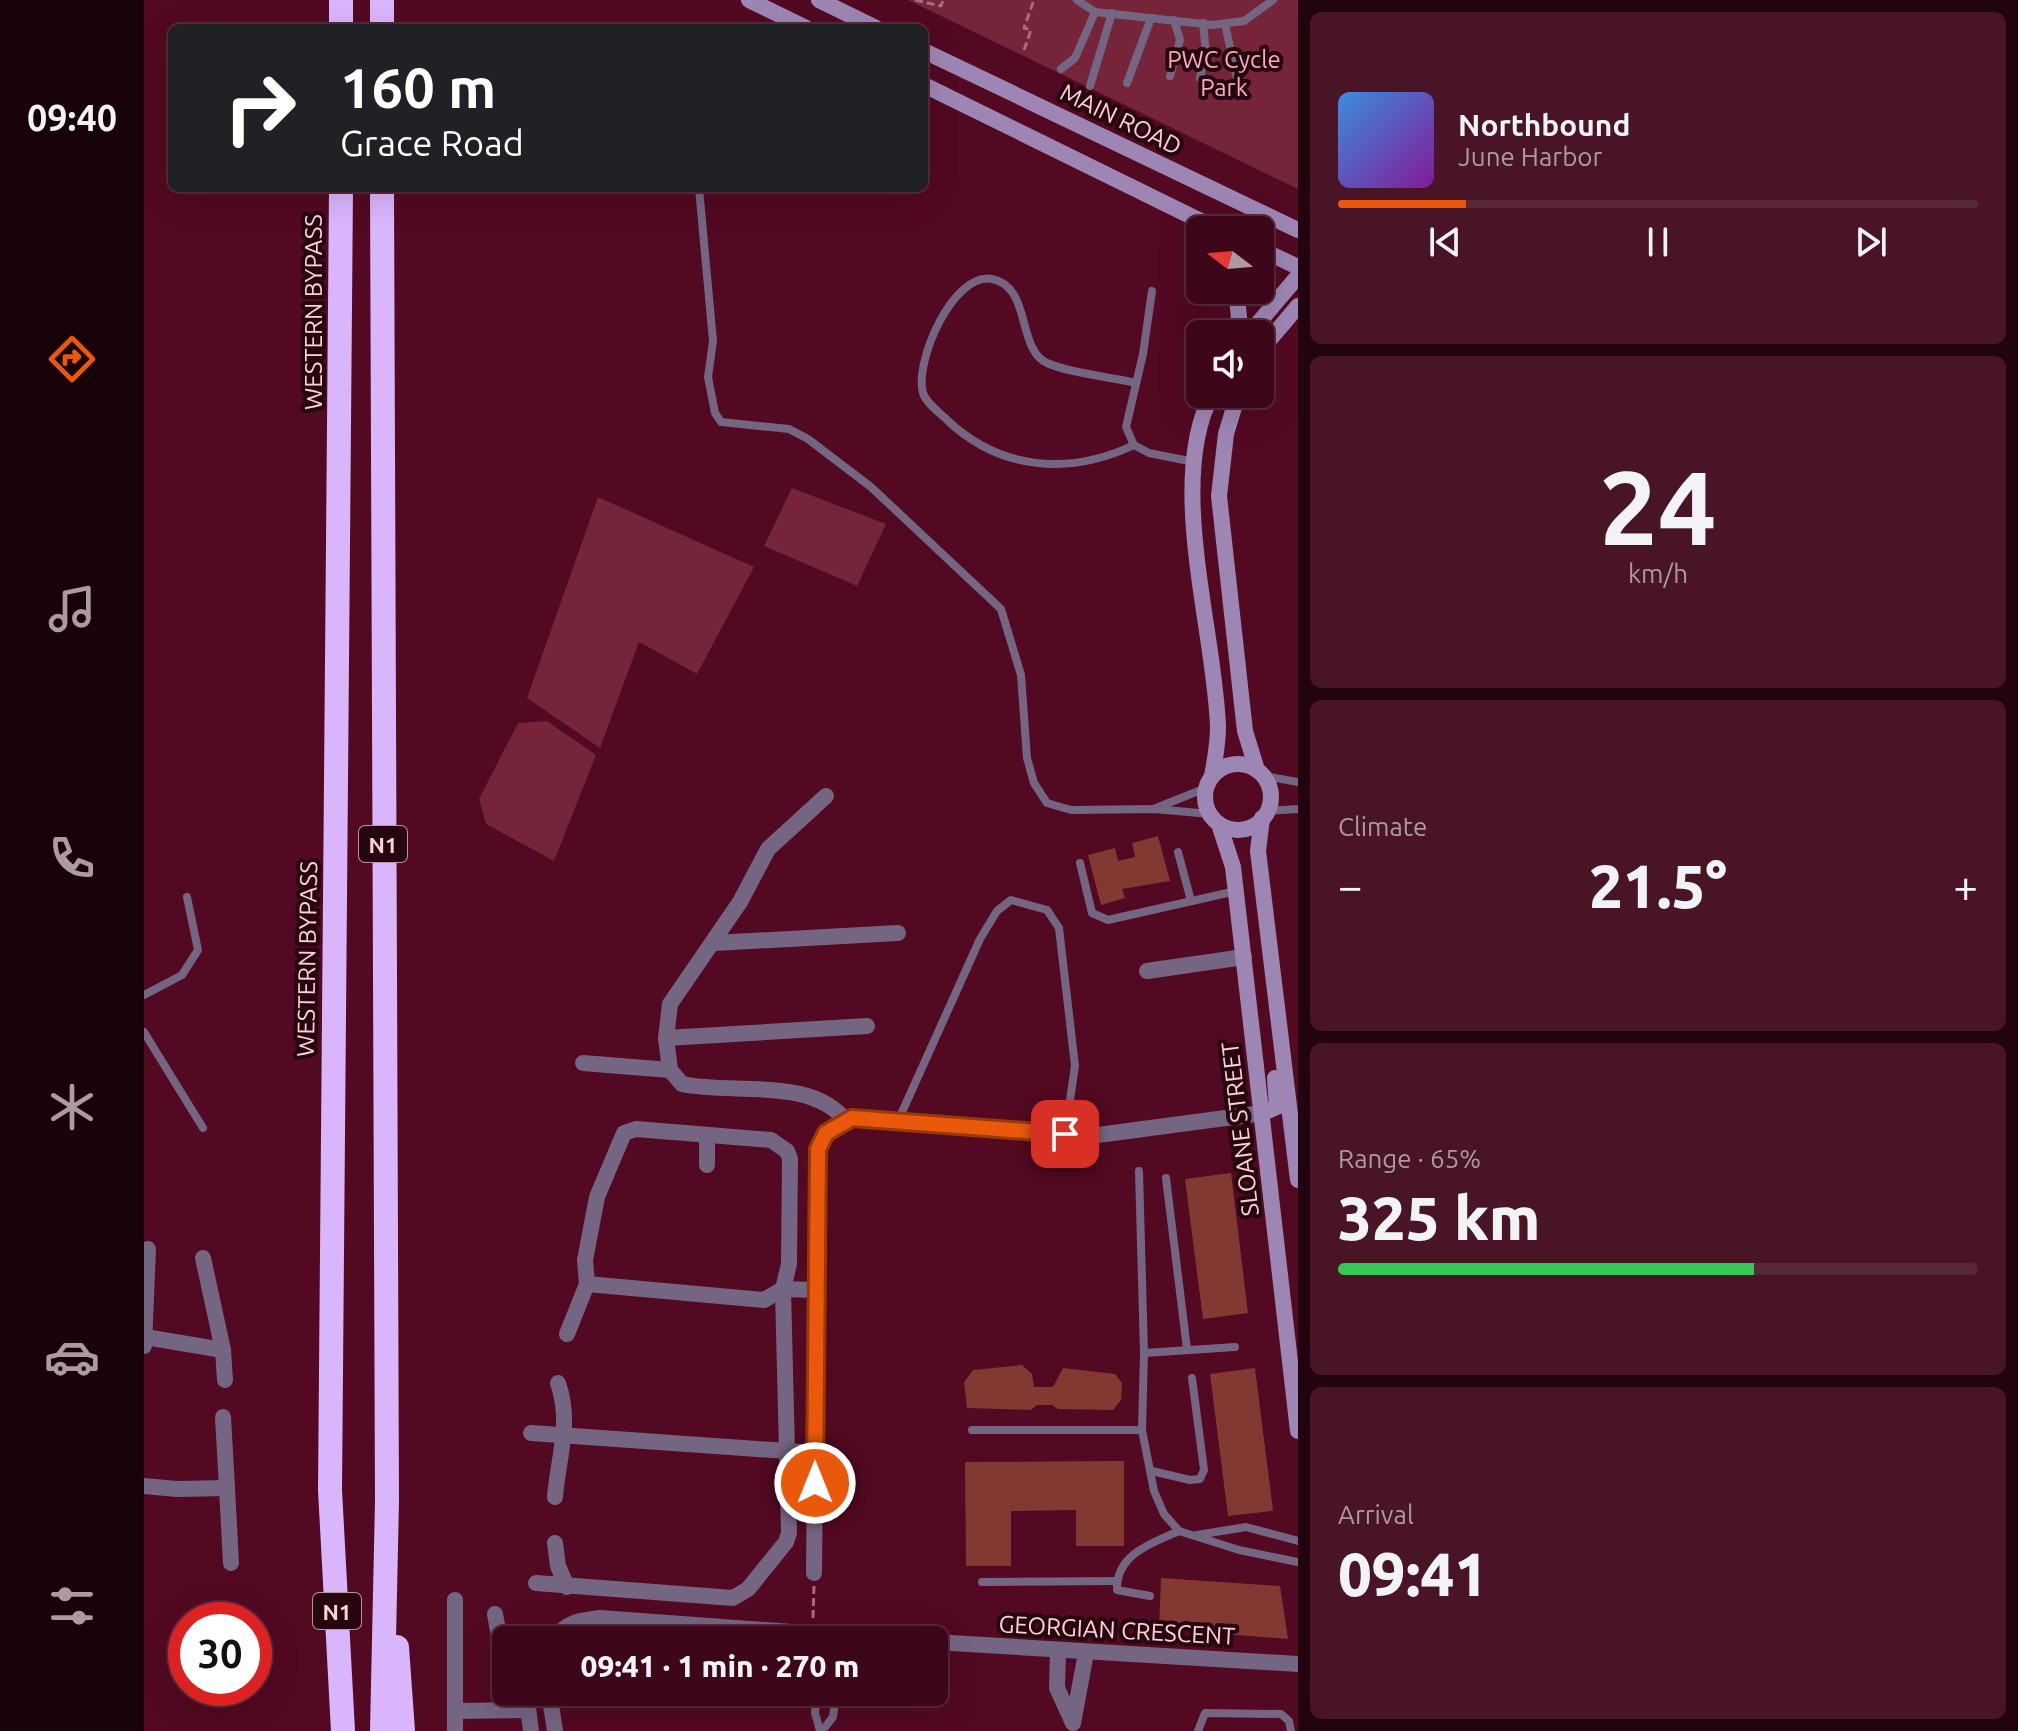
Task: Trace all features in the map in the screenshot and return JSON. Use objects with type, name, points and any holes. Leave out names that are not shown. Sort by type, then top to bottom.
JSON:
[{"type":"highway","points":[[341,0],[341,24]]},
{"type":"highway","points":[[382,0],[382,24]]},
{"type":"highway","name":"WESTERN BYPASS","points":[[341,192],[330,1490],[343,1731]]},
{"type":"highway","name":"N1","points":[[382,192],[387,1501],[382,1731]]},
{"type":"highway","points":[[330,1490],[330,1731]]},
{"type":"highway","points":[[387,1501],[403,1731]]},
{"type":"street","points":[[749,0],[798,24]]},
{"type":"street","points":[[819,0],[868,24]]},
{"type":"street","name":"MAIN ROAD","points":[[928,53],[1298,230]]},
{"type":"street","points":[[928,87],[1188,216]]},
{"type":"street","points":[[1274,256],[1298,267]]},
{"type":"street","points":[[1261,320],[1298,276]]},
{"type":"street","points":[[1274,336],[1298,306]]},
{"type":"street","points":[[1207,408],[1194,462],[1194,514],[1218,727],[1209,782],[1215,819],[1237,829],[1265,814]]},
{"type":"street","points":[[1234,408],[1226,434],[1219,496],[1245,731],[1270,793],[1258,851],[1298,1180]]},
{"type":"street","points":[[1209,782],[1220,769],[1239,764],[1260,773]]},
{"type":"street","points":[[826,796],[774,842],[714,943],[690,970],[670,1004],[666,1038],[670,1070],[677,1081],[687,1085],[801,1094],[825,1101],[839,1124]]},
{"type":"street","name":"SLOANE STREET","points":[[1215,819],[1231,856],[1236,891],[1298,1431]]},
{"type":"street","points":[[1236,891],[1262,877]]},
{"type":"street","points":[[1147,971],[1244,958],[1256,951],[1266,918]]},
{"type":"street","points":[[714,943],[898,933]]},
{"type":"street","points":[[814,1573],[818,1149],[839,1124],[852,1118],[1065,1134],[1131,1133],[1263,1113],[1277,1107],[1272,1031],[1277,1009]]},
{"type":"street","points":[[666,1038],[867,1026]]},
{"type":"street","points":[[583,1063],[670,1070]]},
{"type":"street","points":[[536,1583],[725,1599],[740,1596],[788,1539],[783,1289],[789,1264],[790,1159],[787,1151],[771,1140],[636,1129],[624,1133],[597,1197],[585,1260],[587,1284],[567,1334]]},
{"type":"street","points":[[707,1135],[707,1165]]},
{"type":"street","points":[[144,1346],[148,1249]]},
{"type":"street","points":[[203,1258],[223,1350],[225,1380]]},
{"type":"street","points":[[587,1284],[764,1300],[783,1289],[815,1290]]},
{"type":"street","points":[[145,1337],[223,1350]]},
{"type":"street","points":[[555,1497],[565,1434],[565,1403],[558,1383]]},
{"type":"street","points":[[223,1417],[231,1563]]},
{"type":"street","points":[[531,1433],[815,1453]]},
{"type":"street","points":[[144,1486],[227,1488]]},
{"type":"street","points":[[555,1543],[558,1566],[567,1587]]},
{"type":"street","points":[[455,1600],[455,1731]]},
{"type":"street","points":[[495,1614],[497,1626]]},
{"type":"street","points":[[568,1626],[575,1621],[600,1618],[697,1626]]},
{"type":"street","name":"GEORGIAN CRESCENT","points":[[948,1643],[1298,1664]]},
{"type":"street","points":[[1058,1651],[1057,1688],[1073,1727]]},
{"type":"street","points":[[1073,1727],[1086,1653]]},
{"type":"street","points":[[528,1706],[531,1731]]},
{"type":"street","points":[[551,1706],[555,1731]]},
{"type":"street","points":[[455,1711],[528,1710]]},
{"type":"lane","points":[[1077,0],[1095,12],[1225,24],[1244,21],[1273,0]]},
{"type":"lane","points":[[1251,16],[1260,0]]},
{"type":"lane","points":[[1061,69],[1075,58],[1095,12]]},
{"type":"lane","points":[[1090,86],[1112,13]]},
{"type":"lane","points":[[1127,83],[1151,18]]},
{"type":"lane","points":[[1170,76],[1180,40],[1174,20]]},
{"type":"lane","points":[[1200,78],[1206,53],[1203,23]]},
{"type":"lane","points":[[1225,24],[1240,93]]},
{"type":"lane","points":[[699,192],[713,341],[708,377],[715,413],[721,422],[789,429],[808,439],[871,487],[1001,609],[1021,675],[1027,758],[1034,783],[1047,803],[1071,810],[1155,809],[1215,819]]},
{"type":"lane","points":[[1134,445],[1088,461],[1051,464],[1014,461],[953,425],[924,398],[919,377],[924,352],[939,321],[960,294],[977,281],[992,279],[1007,288],[1018,303],[1034,350],[1045,362],[1136,383]]},
{"type":"lane","points":[[1152,291],[1126,427],[1134,445],[1149,453],[1194,462]]},
{"type":"lane","points":[[1260,773],[1298,782]]},
{"type":"lane","points":[[1155,809],[1209,782]]},
{"type":"lane","points":[[1265,814],[1298,809]]},
{"type":"lane","points":[[1178,852],[1191,901]]},
{"type":"lane","points":[[1080,863],[1092,913],[1108,920],[1236,891]]},
{"type":"lane","points":[[144,995],[182,975],[198,950],[187,897]]},
{"type":"lane","points":[[898,1121],[980,939],[997,911],[1011,900],[1047,910],[1059,928],[1075,1066],[1065,1134]]},
{"type":"lane","points":[[144,1032],[203,1128]]},
{"type":"lane","points":[[1139,1171],[1144,1353],[1142,1430],[1154,1491],[1164,1514],[1179,1531],[1298,1562]]},
{"type":"lane","points":[[1166,1178],[1187,1349]]},
{"type":"lane","points":[[1144,1353],[1235,1347]]},
{"type":"lane","points":[[1152,1471],[1190,1480],[1200,1479],[1204,1470],[1192,1378]]},
{"type":"lane","points":[[972,1430],[1142,1430]]},
{"type":"lane","points":[[1192,1536],[1246,1527],[1298,1541]]},
{"type":"lane","points":[[1150,1596],[1124,1594],[1117,1590],[1117,1581],[1134,1552],[1179,1531]]},
{"type":"lane","points":[[982,1582],[1117,1581]]},
{"type":"lane","points":[[816,1706],[821,1731]]},
{"type":"lane","points":[[821,1731],[833,1717],[834,1706]]},
{"type":"lane","points":[[1198,1731],[1205,1713],[1281,1714],[1289,1721],[1291,1731]]},
{"type":"path","points":[[915,0],[935,7],[943,0]]},
{"type":"path","points":[[1024,50],[1031,30],[1024,28],[1034,0]]},
{"type":"path","points":[[814,1573],[818,1626]]},
{"type":"green space","name":"PWC Cycle Park","points":[[908,0],[1298,0],[1298,189]]},
{"type":"green space","points":[[792,488],[886,524],[857,586],[764,546]]},
{"type":"green space","points":[[598,497],[754,567],[697,674],[639,642],[600,748],[527,698]]},
{"type":"green space","points":[[547,721],[596,755],[554,861],[486,824],[479,799],[518,723]]},
{"type":"building","points":[[1158,836],[1170,881],[1122,889],[1125,898],[1101,905],[1088,855],[1115,848],[1118,861],[1135,857],[1132,843]]},
{"type":"building","points":[[1231,1173],[1248,1313],[1203,1319],[1185,1179]]},
{"type":"building","points":[[1022,1365],[1032,1374],[1034,1387],[1053,1387],[1063,1368],[1115,1374],[1122,1383],[1121,1400],[1113,1410],[1058,1409],[1052,1405],[1037,1405],[1031,1410],[967,1408],[964,1382],[973,1370]]},
{"type":"building","points":[[1255,1368],[1273,1511],[1228,1516],[1210,1374]]},
{"type":"building","points":[[1124,1461],[1124,1546],[1076,1546],[1076,1510],[1011,1511],[1011,1566],[966,1566],[965,1462]]},
{"type":"building","points":[[1161,1578],[1280,1586],[1288,1639],[1159,1629]]},
{"type":"route","points":[[815,1483],[818,1149],[826,1133],[852,1118],[1065,1134]]}]
